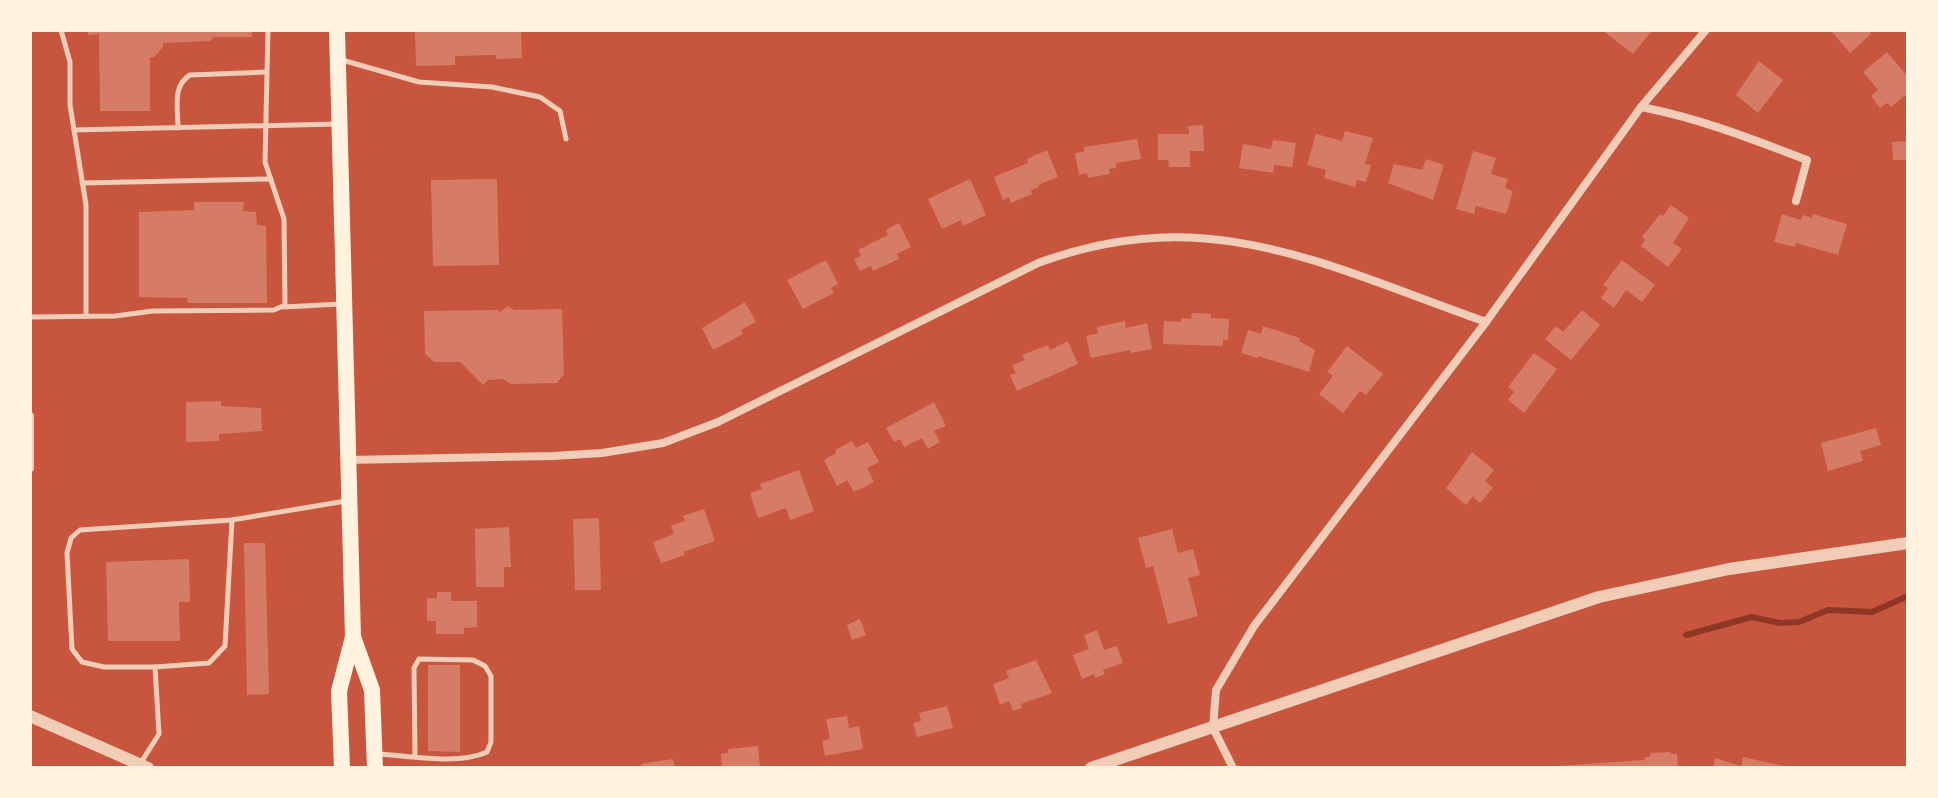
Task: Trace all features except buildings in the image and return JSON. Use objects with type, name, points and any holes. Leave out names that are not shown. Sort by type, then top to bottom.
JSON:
[{"type":"highway","points":[[337,30],[353,637],[339,691],[342,768]]},
{"type":"highway","points":[[353,637],[372,690],[374,761]]},
{"type":"street","points":[[1233,768],[1213,728],[1216,690],[1254,626],[1486,322],[1641,107],[1706,30]]},
{"type":"street","points":[[1641,107],[1717,127],[1807,160],[1796,201]]},
{"type":"street","points":[[347,460],[579,455],[663,443],[709,426],[1038,263],[1087,247],[1135,238],[1197,236],[1257,244],[1486,322]]},
{"type":"street","points":[[30,416],[30,468]]},
{"type":"street","points":[[1091,768],[1599,597],[1729,569],[1908,543]]},
{"type":"street","points":[[30,716],[142,767]]},
{"type":"lane","points":[[61,30],[70,62],[70,105],[86,205],[86,316]]},
{"type":"lane","points":[[268,30],[265,162],[284,219],[286,301],[282,307]]},
{"type":"lane","points":[[338,59],[419,82],[492,87],[540,97],[560,111],[566,139]]},
{"type":"lane","points":[[178,128],[178,90],[186,77],[266,72]]},
{"type":"lane","points":[[74,130],[339,124]]},
{"type":"lane","points":[[82,183],[271,179]]},
{"type":"lane","points":[[30,317],[153,311],[274,310],[343,303]]},
{"type":"lane","points":[[232,520],[225,646],[209,663],[104,667],[82,662],[72,649],[67,553],[71,538],[80,530],[232,520],[348,501]]},
{"type":"lane","points":[[374,761],[415,756],[473,759],[487,752],[491,742],[491,676],[485,666],[473,660],[419,659],[414,668],[415,756]]},
{"type":"lane","points":[[142,767],[159,734],[155,667]]},
{"type":"waterway","points":[[1686,635],[1752,617],[1780,623],[1799,622],[1828,610],[1872,612],[1908,596]]}]
